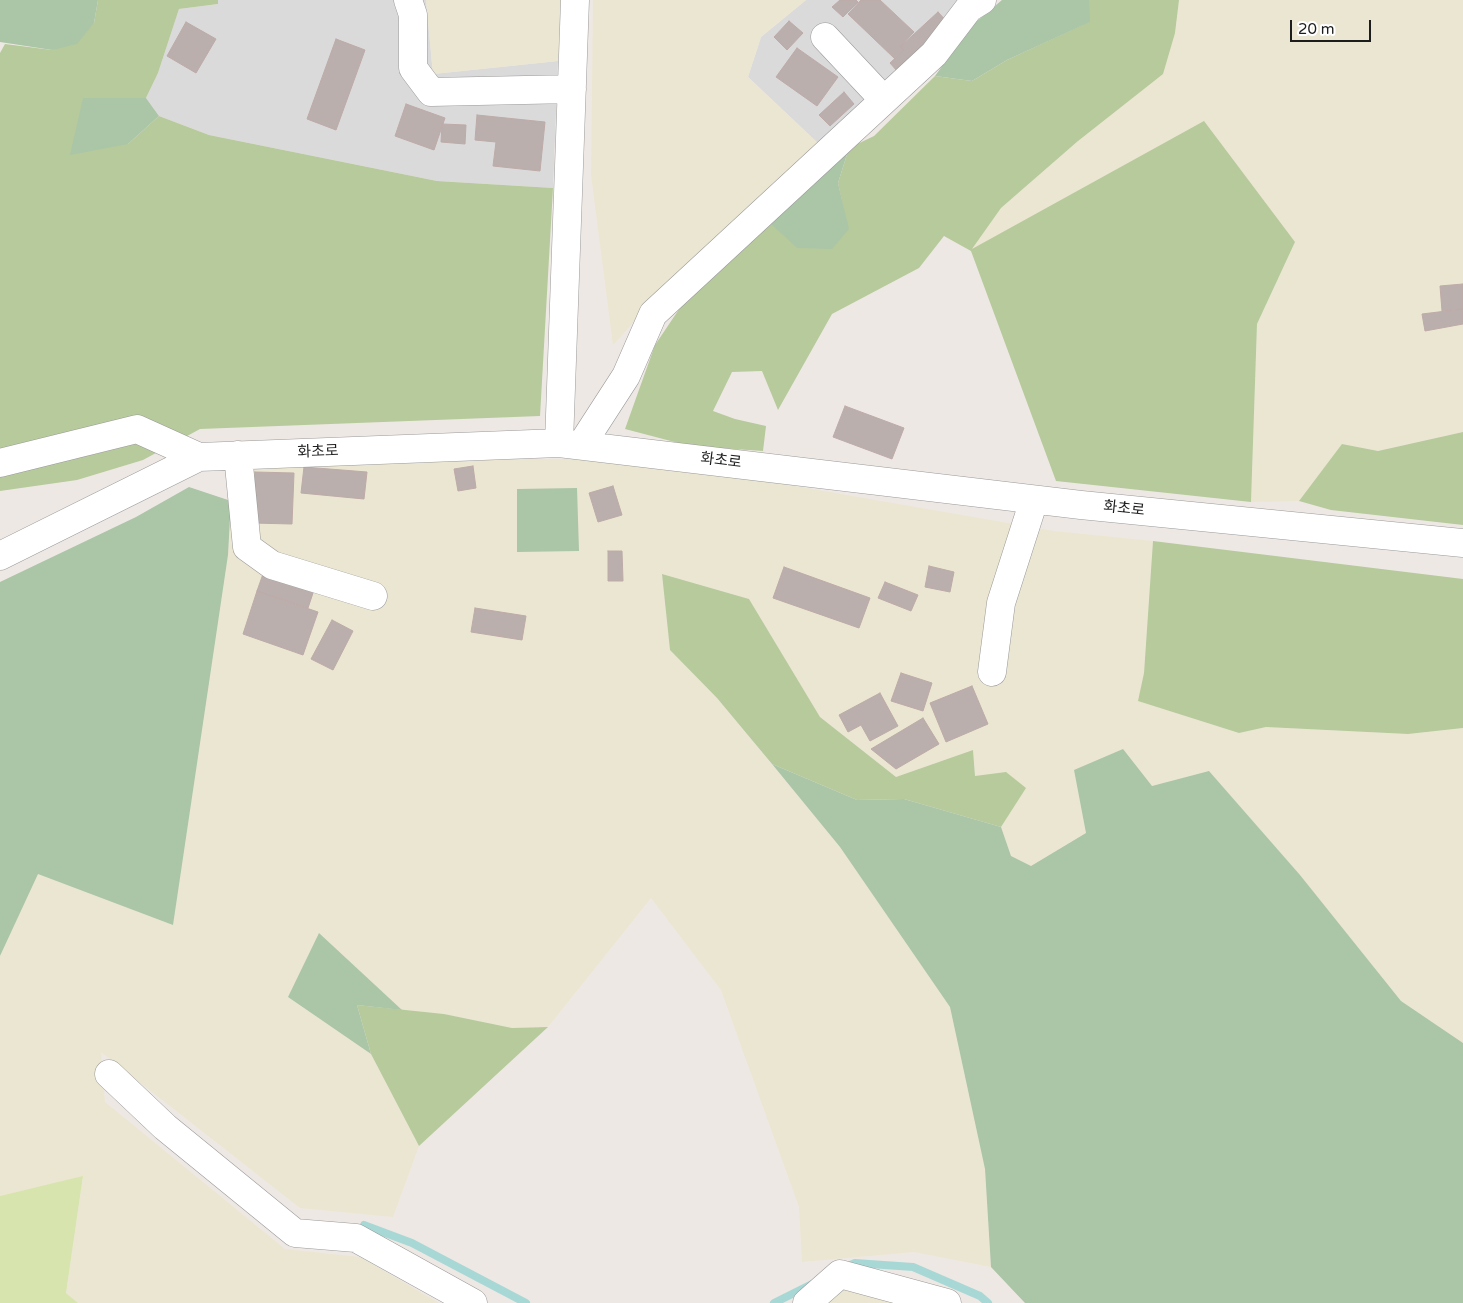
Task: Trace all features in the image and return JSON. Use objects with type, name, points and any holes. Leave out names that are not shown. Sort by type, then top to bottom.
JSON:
[{"type":"street","points":[[408,0],[413,16],[413,68],[431,92],[572,89]]},
{"type":"street","points":[[571,443],[572,89],[575,0]]},
{"type":"street","points":[[571,443],[626,376],[653,314],[934,54],[969,8],[982,0]]},
{"type":"street","points":[[825,36],[884,100]]},
{"type":"street","points":[[0,463],[137,429],[199,457]]},
{"type":"street","name":"화초로","points":[[0,556],[199,457],[571,443],[1034,500],[1463,544]]},
{"type":"street","points":[[238,455],[247,547],[272,565],[373,596]]},
{"type":"street","points":[[992,672],[1001,603],[1034,500]]},
{"type":"street","points":[[109,1074],[165,1127],[295,1233],[356,1238],[473,1303]]},
{"type":"street","points":[[806,1303],[840,1274],[947,1303]]},
{"type":"shaded area","points":[[218,0],[426,0],[433,74],[558,61],[553,188],[437,181],[209,135],[159,116],[146,98],[158,73],[179,9],[218,4]]},
{"type":"shaded area","points":[[426,0],[562,0],[558,61],[433,74]]},
{"type":"shaded area","points":[[593,0],[806,0],[761,37],[748,77],[822,147],[643,312],[613,345],[591,175]]},
{"type":"shaded area","points":[[806,0],[973,0],[822,147],[748,77],[761,37]]},
{"type":"shaded area","points":[[1179,0],[1463,0],[1463,432],[1378,451],[1343,444],[1299,501],[1251,502],[1257,324],[1295,242],[971,250],[1001,208],[1078,141],[1175,33]]},
{"type":"shaded area","points":[[514,459],[577,459],[772,482],[1054,531],[1153,541],[1144,673],[1139,701],[1239,733],[1266,727],[1408,734],[1463,728],[1463,1043],[1401,1001],[1300,875],[1209,771],[1152,786],[1074,770],[1086,833],[1031,866],[1011,856],[1001,827],[1025,788],[975,776],[973,750],[896,777],[820,717],[749,599],[662,574],[670,650],[717,698],[840,847],[950,1007],[985,1169],[991,1267],[914,1252],[802,1262],[799,1207],[721,990],[651,898],[548,1027],[512,1028],[444,1014],[402,1010],[319,933],[288,997],[371,1054],[419,1146],[393,1217],[300,1208],[101,1052],[105,1102],[285,1249],[360,1257],[439,1303],[78,1303],[66,1293],[83,1177],[0,1196],[0,956],[37,873],[173,924],[228,555],[233,469]]},
{"type":"shaded area","points":[[845,1288],[896,1303],[827,1303]]},
{"type":"green space","points":[[0,0],[98,0],[94,23],[77,44],[52,50],[0,42]]},
{"type":"green space","points":[[98,0],[218,0],[218,4],[179,9],[158,73],[146,98],[83,98],[128,144],[159,116],[209,135],[437,181],[553,188],[540,416],[200,429],[143,460],[77,480],[0,491],[0,53],[5,44],[52,50],[94,23]]},
{"type":"green space","points":[[1002,0],[1089,0],[1090,22],[1007,60],[972,81],[935,76],[970,27]]},
{"type":"green space","points":[[1089,0],[1179,0],[1175,33],[1163,74],[1078,141],[1001,208],[972,249],[1204,121],[1295,242],[1257,324],[1251,502],[1056,481],[971,251],[944,236],[919,268],[832,314],[778,410],[762,371],[732,372],[713,411],[735,419],[766,426],[763,451],[690,446],[625,429],[655,345],[690,293],[768,221],[848,229],[838,183],[849,148],[874,136],[935,76],[972,81],[1007,60],[1089,22]]},
{"type":"green space","points":[[83,98],[146,98],[159,116],[128,144],[70,155]]},
{"type":"green space","points":[[849,148],[838,183],[849,229],[832,249],[797,248],[768,221]]},
{"type":"green space","points":[[1463,432],[1463,525],[1331,510],[1299,501],[1342,444],[1378,451]]},
{"type":"green space","points":[[189,487],[231,501],[228,555],[173,925],[38,874],[0,956],[0,582],[136,517]]},
{"type":"green space","points":[[577,488],[579,551],[517,552],[517,489]]},
{"type":"green space","points":[[1153,541],[1463,579],[1463,728],[1408,734],[1266,727],[1239,733],[1138,701],[1144,673]]},
{"type":"green space","points":[[662,574],[749,599],[820,717],[896,777],[973,750],[975,776],[1006,772],[1026,788],[1001,827],[904,799],[857,800],[772,764],[717,698],[670,650]]},
{"type":"green space","points":[[1123,749],[1152,786],[1209,771],[1300,875],[1401,1001],[1463,1043],[1463,1303],[1025,1303],[991,1267],[985,1169],[950,1007],[840,847],[772,764],[857,800],[904,799],[1001,827],[1011,856],[1031,866],[1086,833],[1074,770]]},
{"type":"green space","points":[[319,933],[402,1010],[357,1005],[371,1054],[288,997]]},
{"type":"green space","points":[[357,1005],[444,1014],[512,1028],[548,1027],[419,1146],[371,1054]]},
{"type":"green space","points":[[83,1176],[66,1293],[78,1303],[0,1303],[0,1196]]},
{"type":"building","points":[[840,0],[856,0],[858,2],[843,17],[832,7]]},
{"type":"building","points":[[861,0],[880,0],[914,32],[900,47],[904,50],[895,59],[848,14]]},
{"type":"building","points":[[938,12],[949,24],[897,71],[890,63],[904,50],[900,47]]},
{"type":"building","points":[[789,21],[803,33],[787,50],[774,37]]},
{"type":"building","points":[[186,22],[216,39],[196,73],[167,56]]},
{"type":"building","points":[[336,39],[365,50],[336,130],[307,119]]},
{"type":"building","points":[[797,48],[838,77],[817,106],[776,77]]},
{"type":"building","points":[[844,92],[854,104],[830,126],[819,115]]},
{"type":"building","points":[[406,104],[445,118],[434,150],[395,136]]},
{"type":"building","points":[[477,115],[545,122],[540,171],[493,166],[496,142],[475,140]]},
{"type":"building","points":[[442,124],[466,125],[465,144],[441,142]]},
{"type":"building","points":[[1463,284],[1463,309],[1442,311],[1440,286]]},
{"type":"building","points":[[1463,309],[1463,324],[1425,331],[1422,314]]},
{"type":"building","points":[[845,406],[904,428],[892,459],[833,437]]},
{"type":"building","points":[[473,466],[476,488],[458,491],[454,469]]},
{"type":"building","points":[[304,467],[367,472],[364,499],[301,493]]},
{"type":"building","points":[[255,472],[294,473],[292,524],[253,523]]},
{"type":"building","points":[[613,486],[622,515],[598,522],[589,493]]},
{"type":"building","points":[[608,551],[622,551],[623,581],[608,581]]},
{"type":"building","points":[[929,566],[954,572],[950,592],[925,587]]},
{"type":"building","points":[[784,567],[870,598],[859,628],[773,598]]},
{"type":"building","points":[[263,574],[314,590],[308,608],[257,591]]},
{"type":"building","points":[[885,582],[918,595],[911,611],[878,598]]},
{"type":"building","points":[[257,591],[318,612],[303,655],[243,634]]},
{"type":"building","points":[[475,608],[526,616],[522,640],[471,632]]},
{"type":"building","points":[[332,620],[353,631],[333,670],[311,659]]},
{"type":"building","points":[[901,673],[932,683],[923,711],[891,701]]},
{"type":"building","points":[[972,686],[988,724],[946,742],[930,703]]},
{"type":"building","points":[[880,693],[898,726],[870,741],[861,725],[848,732],[839,715]]},
{"type":"building","points":[[923,718],[939,744],[896,769],[871,749]]},
{"type":"waterway","points":[[364,1225],[412,1243],[526,1303]]},
{"type":"waterway","points":[[844,1268],[855,1263],[913,1267],[980,1296],[988,1303]]},
{"type":"waterway","points":[[774,1303],[812,1284]]}]
